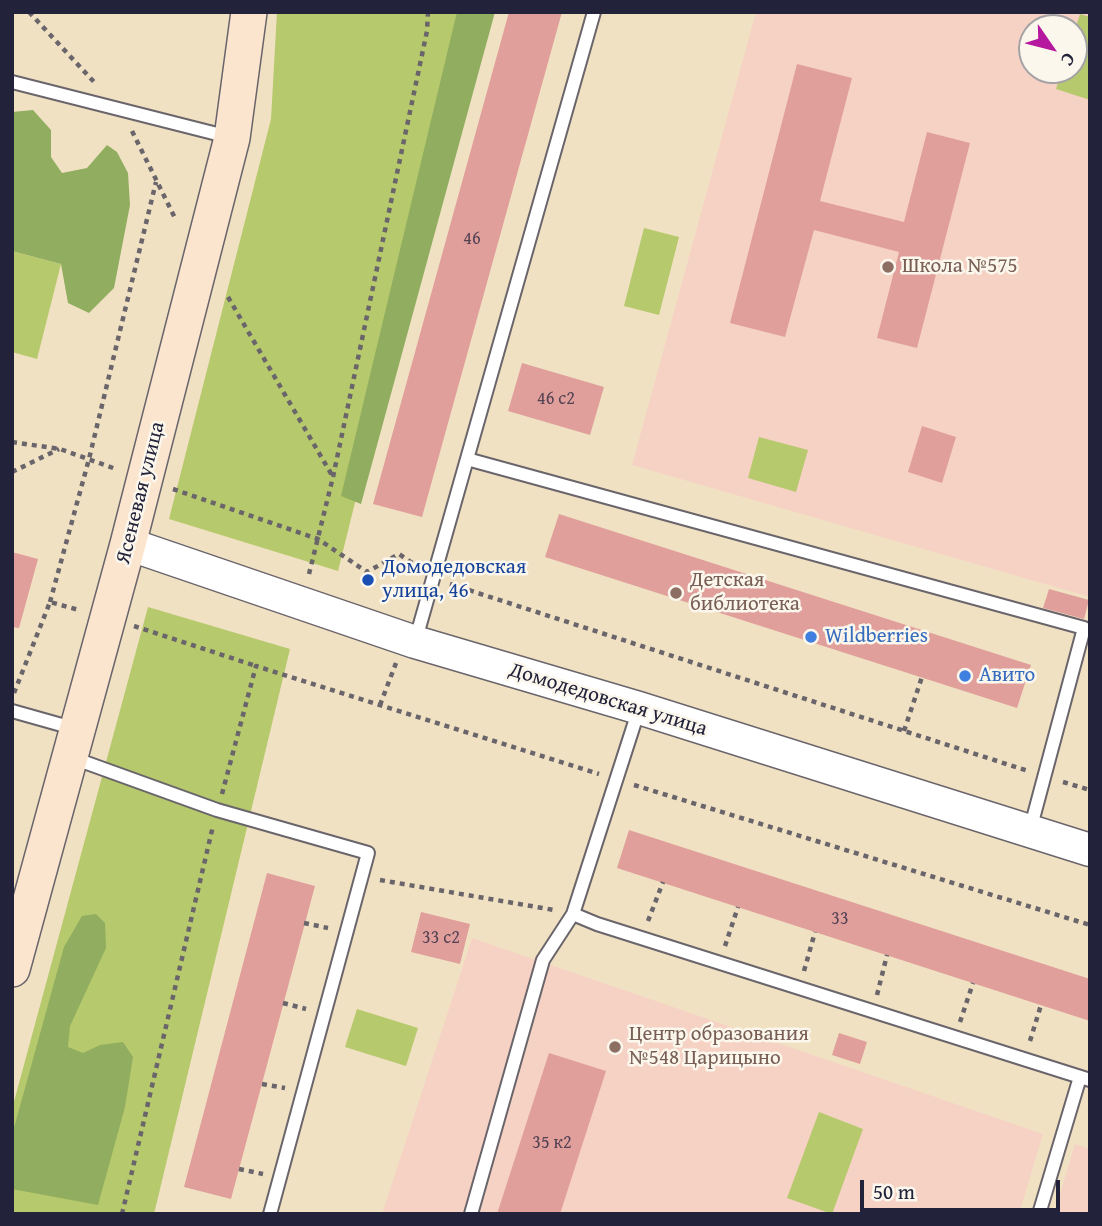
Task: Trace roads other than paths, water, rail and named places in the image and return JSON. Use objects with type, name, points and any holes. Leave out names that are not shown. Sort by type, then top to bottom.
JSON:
[{"type":"main road","name":"Ясеневая улица","points":[[12,969],[19,913],[73,743],[128,544],[232,138],[249,12]]},
{"type":"street","name":"Домодедовская улица","points":[[128,544],[415,642],[639,708],[1090,850]]},
{"type":"lane","points":[[415,642],[594,12]]},
{"type":"lane","points":[[12,82],[232,138]]},
{"type":"lane","points":[[467,459],[1084,628],[1030,830]]},
{"type":"lane","points":[[471,1214],[542,960],[573,914],[639,708]]},
{"type":"lane","points":[[12,711],[73,743],[217,810],[368,853],[270,1214]]},
{"type":"lane","points":[[573,914],[1085,1078],[1039,1214]]},
{"type":"place","name":"Школа №575","points":[[888,267]]},
{"type":"place","name":"Домодедовская улица, 46","points":[[368,580]]},
{"type":"place","name":"Детская библиотека","points":[[676,593]]},
{"type":"place","name":"Wildberries","points":[[811,637]]},
{"type":"place","name":"Авито","points":[[965,676]]},
{"type":"place","name":"Центр образования №548 Царицыно","points":[[615,1047]]}]
